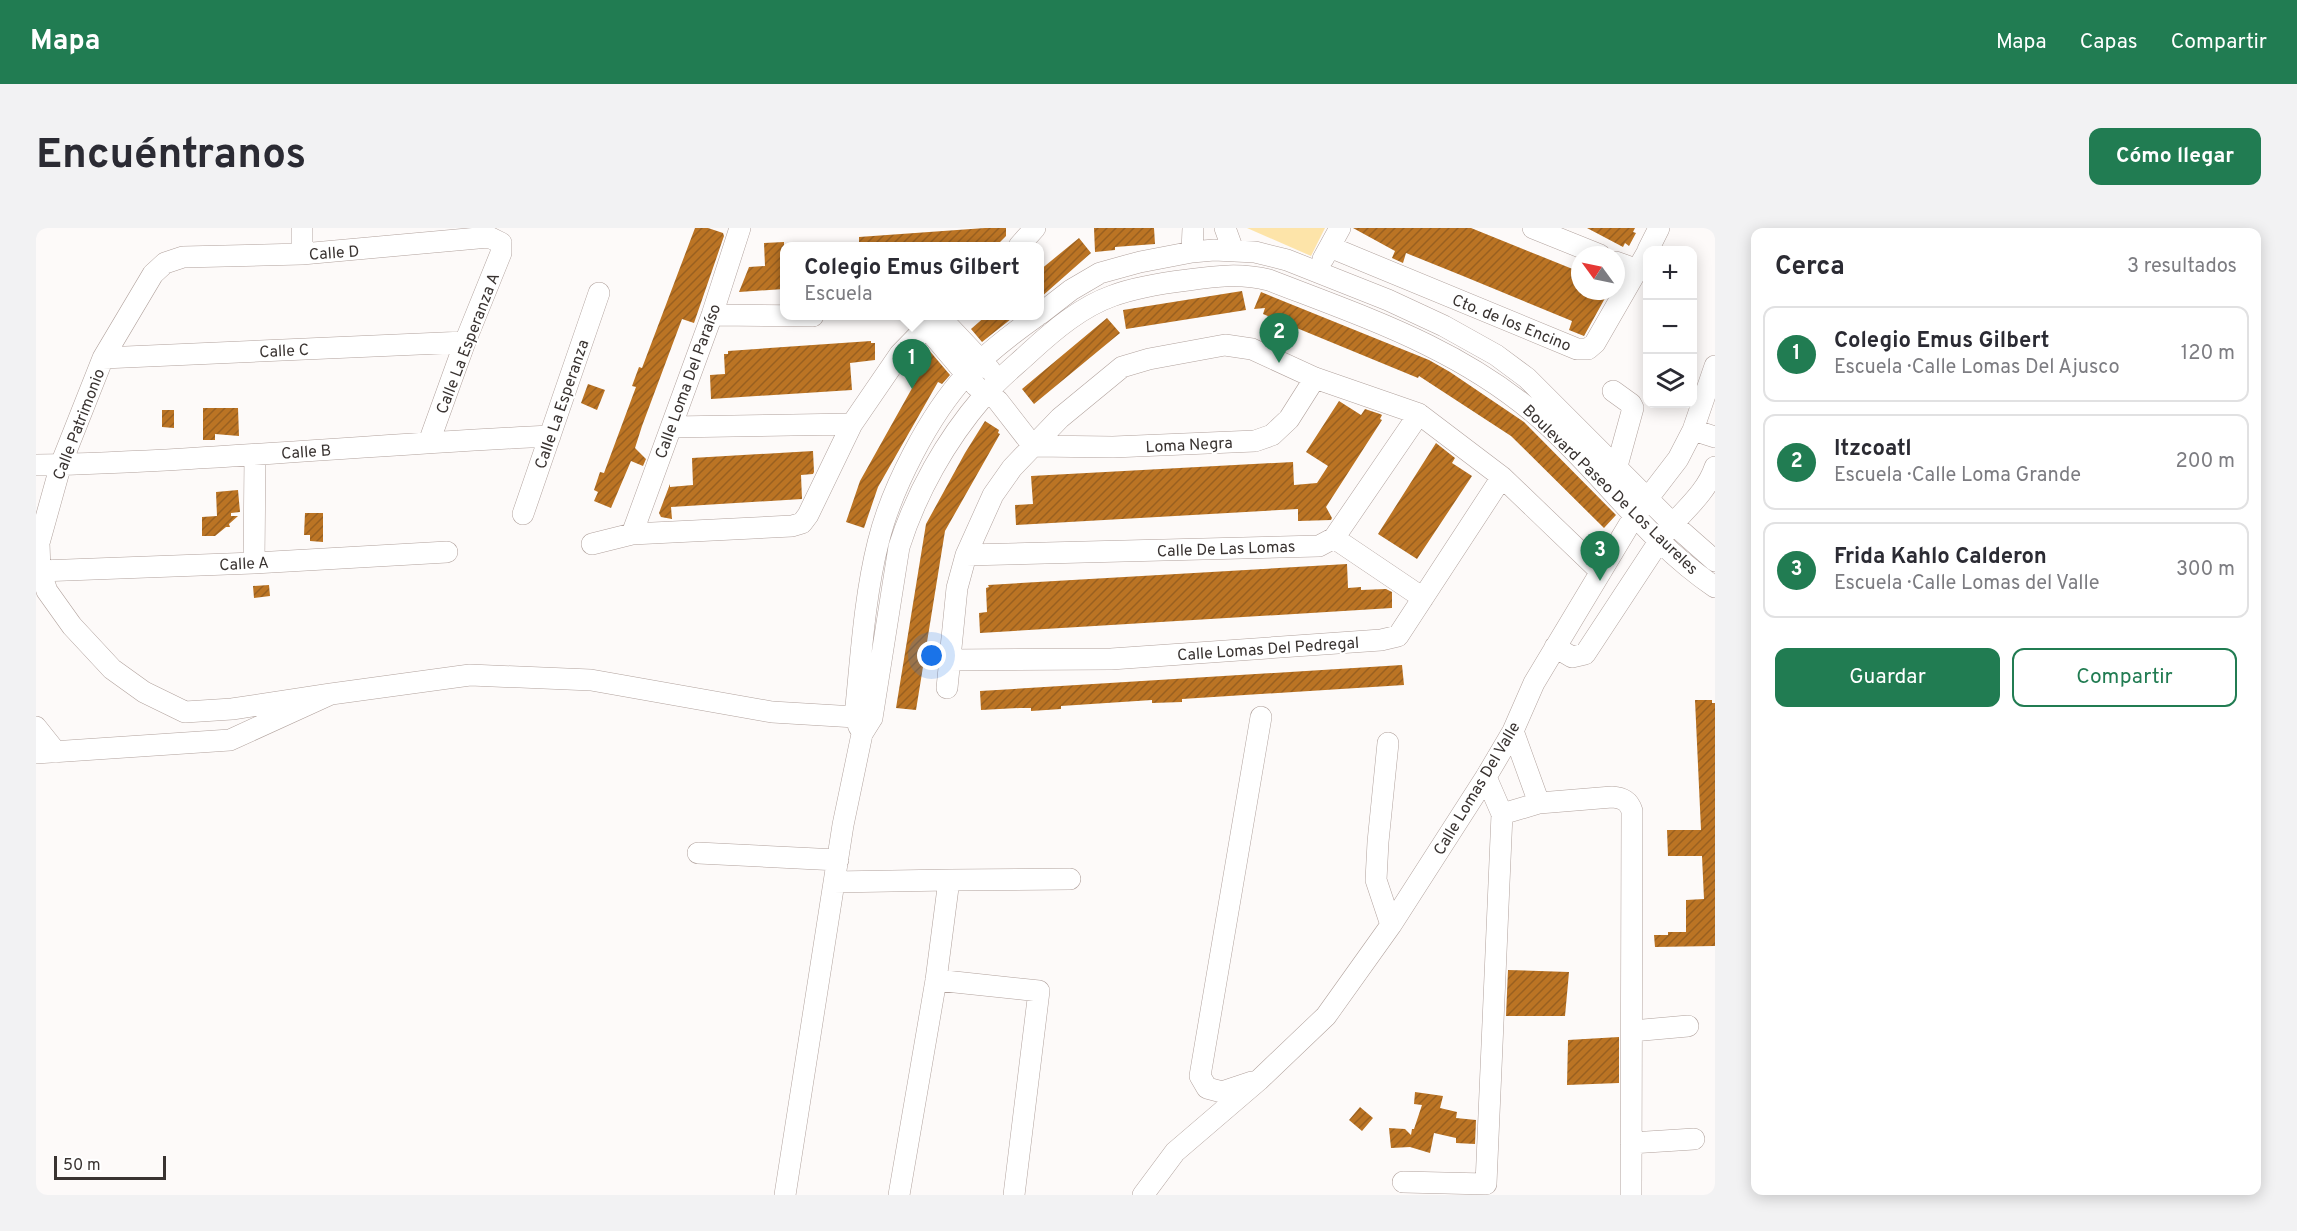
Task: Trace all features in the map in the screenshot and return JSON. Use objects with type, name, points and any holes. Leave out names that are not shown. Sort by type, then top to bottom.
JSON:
[{"type":"street","points":[[302,228],[302,254]]},
{"type":"street","name":"Calle Loma Del Paraíso","points":[[632,534],[712,315],[740,228]]},
{"type":"street","points":[[1022,242],[1035,228]]},
{"type":"street","points":[[1192,252],[1193,228]]},
{"type":"street","points":[[1225,228],[1233,250]]},
{"type":"street","points":[[1316,271],[1340,228]]},
{"type":"street","points":[[1533,228],[1560,233],[1584,246]]},
{"type":"street","name":"Cto. de los Encino","points":[[1650,246],[1659,228]]},
{"type":"street","name":"Calle D","points":[[165,263],[183,257],[302,254],[390,248],[489,237],[501,243]]},
{"type":"street","name":"Calle La Esperanza A","points":[[429,442],[465,342],[501,253],[501,243]]},
{"type":"street","name":"Cto. de los Encino","points":[[1330,247],[1577,349],[1588,349],[1595,343],[1643,260]]},
{"type":"street","name":"Boulevard Paseo De Los Laureles","points":[[1044,311],[1100,273],[1140,262],[1192,252],[1233,250],[1255,252],[1287,260],[1388,300],[1444,326],[1496,355],[1527,378],[1672,523],[1715,561]]},
{"type":"street","name":"Calle Patrimonio","points":[[165,263],[153,274],[103,358],[62,464],[39,543],[40,571],[47,591],[72,626],[112,669],[144,692],[185,712],[232,709],[470,675],[591,680],[772,712],[863,723]]},
{"type":"street","points":[[1625,265],[1638,270]]},
{"type":"street","name":"Boulevard Paseo De Los Laureles","points":[[863,723],[899,547],[907,521],[929,476],[964,422],[1044,339],[1081,311],[1112,296],[1161,284],[1249,274],[1411,335],[1488,378],[1544,422],[1659,540],[1715,586]]},
{"type":"street","name":"Calle La Esperanza","points":[[523,514],[599,293]]},
{"type":"street","points":[[712,315],[780,315]]},
{"type":"street","points":[[592,544],[632,534],[792,526],[802,523],[852,424],[900,354],[929,320]]},
{"type":"street","points":[[932,320],[967,375],[994,392]]},
{"type":"street","points":[[933,320],[982,360],[994,392],[1033,446]]},
{"type":"street","name":"Boulevard Paseo De Los Laureles","points":[[863,723],[870,579],[885,517],[896,489],[946,401],[982,360],[1032,320]]},
{"type":"street","name":"Calle C","points":[[103,358],[465,342]]},
{"type":"street","points":[[947,688],[957,588],[966,555],[993,495],[1012,468],[1060,418],[1122,367],[1135,362],[1225,345],[1252,349],[1315,378],[1419,414],[1502,477],[1601,572]]},
{"type":"street","points":[[1715,366],[1693,430],[1678,459],[1635,515],[1555,647],[1572,657],[1585,654],[1659,540],[1698,497],[1715,467]]},
{"type":"street","name":"Loma Negra","points":[[1033,446],[1113,447],[1255,441],[1272,435],[1289,419],[1315,378]]},
{"type":"street","points":[[1613,391],[1633,408],[1617,466]]},
{"type":"street","points":[[1419,414],[1334,538],[1423,598]]},
{"type":"street","points":[[672,427],[852,424]]},
{"type":"street","points":[[1693,430],[1715,437]]},
{"type":"street","name":"Calle B","points":[[36,465],[255,455],[549,436]]},
{"type":"street","points":[[254,563],[255,455]]},
{"type":"street","name":"Calle Lomas Del Pedregal","points":[[948,660],[1111,659],[1382,640],[1398,636],[1502,477]]},
{"type":"street","name":"Calle De Las Lomas","points":[[966,555],[1319,546],[1334,538]]},
{"type":"street","name":"Calle A","points":[[40,571],[254,563],[447,552]]},
{"type":"street","name":"Calle Lomas Del Valle","points":[[1143,1195],[1175,1152],[1259,1080],[1326,1016],[1391,925],[1486,777],[1513,731],[1534,683],[1555,647]]},
{"type":"street","points":[[36,727],[46,753],[230,740],[331,694]]},
{"type":"street","points":[[1259,1080],[1221,1092],[1207,1088],[1200,1076],[1261,717]]},
{"type":"street","points":[[785,1195],[837,860],[863,723]]},
{"type":"street","points":[[1513,731],[1539,803]]},
{"type":"street","points":[[1388,743],[1376,880],[1391,925]]},
{"type":"street","points":[[1403,1182],[1486,1184],[1502,814],[1486,777]]},
{"type":"street","points":[[1502,814],[1539,803],[1612,797],[1622,798],[1630,804],[1632,812],[1631,1195]]},
{"type":"street","points":[[698,853],[837,860]]},
{"type":"street","points":[[834,882],[1070,879]]},
{"type":"street","points":[[900,1195],[936,980],[949,880]]},
{"type":"street","points":[[936,980],[1039,991],[1014,1195]]},
{"type":"street","points":[[1632,1031],[1688,1026]]},
{"type":"street","points":[[1631,1143],[1694,1139]]},
{"type":"shaded area","points":[[1247,228],[1325,228],[1311,256]]},
{"type":"building","points":[[695,228],[708,228],[723,233],[724,236],[694,323],[682,319],[642,426],[635,448],[646,459],[643,466],[631,461],[611,508],[594,501],[598,492],[594,490],[600,472],[604,473],[636,387],[632,386],[639,367],[642,368]]},
{"type":"building","points":[[1006,228],[1006,236],[1000,242],[859,242],[859,237]]},
{"type":"building","points":[[1094,228],[1154,228],[1155,244],[1115,247],[1115,250],[1095,252]]},
{"type":"building","points":[[1353,228],[1471,228],[1571,268],[1571,300],[1604,300],[1584,336],[1569,330],[1572,321],[1406,253],[1403,263],[1392,258],[1395,251]]},
{"type":"building","points":[[1587,228],[1635,228],[1633,232],[1636,233],[1629,246],[1625,243],[1621,246]]},
{"type":"building","points":[[1079,238],[1091,253],[1044,294],[1044,267]]},
{"type":"building","points":[[780,242],[780,289],[739,292],[749,267],[765,266],[764,243]]},
{"type":"building","points":[[1242,291],[1246,310],[1126,329],[1123,310]]},
{"type":"building","points":[[1261,292],[1429,360],[1450,372],[1524,422],[1616,515],[1604,528],[1511,436],[1419,376],[1418,378],[1263,314],[1265,308],[1254,309]]},
{"type":"building","points":[[1107,318],[1120,333],[1034,404],[1022,389]]},
{"type":"building","points":[[981,320],[1010,320],[982,342],[971,329]]},
{"type":"building","points":[[871,341],[875,343],[875,360],[850,363],[852,390],[711,399],[710,375],[725,374],[724,354],[728,354],[728,351]]},
{"type":"building","points":[[928,349],[950,375],[942,384],[938,382],[878,487],[864,528],[846,522],[860,481],[929,358],[924,356]]},
{"type":"building","points":[[588,384],[605,390],[597,410],[581,403]]},
{"type":"building","points":[[1339,401],[1361,415],[1365,409],[1380,414],[1382,420],[1326,507],[1331,520],[1298,521],[1298,509],[1016,525],[1015,505],[1033,504],[1031,476],[1293,462],[1294,485],[1317,483],[1328,466],[1306,452]]},
{"type":"building","points":[[203,408],[238,408],[239,436],[215,434],[215,440],[203,440]]},
{"type":"building","points":[[162,410],[174,410],[174,428],[162,427]]},
{"type":"building","points":[[985,421],[999,430],[1000,434],[945,531],[916,710],[896,708],[926,524]]},
{"type":"building","points":[[1436,443],[1455,458],[1452,463],[1472,476],[1417,559],[1378,534]]},
{"type":"building","points":[[813,451],[813,474],[801,475],[802,499],[671,507],[672,519],[661,517],[659,513],[670,484],[670,487],[693,485],[692,458]]},
{"type":"building","points":[[238,490],[240,512],[231,513],[231,516],[238,516],[229,524],[230,527],[226,527],[215,536],[202,536],[202,517],[217,516],[216,492]]},
{"type":"building","points":[[305,513],[323,513],[323,542],[310,541],[310,535],[304,535]]},
{"type":"building","points":[[1347,564],[1348,588],[1386,589],[1392,592],[1392,608],[980,633],[979,613],[987,612],[986,588],[989,587],[988,585]]},
{"type":"building","points":[[269,585],[270,596],[254,598],[253,586]]},
{"type":"building","points":[[1402,665],[1404,685],[1182,699],[1182,702],[1152,703],[1152,700],[1061,706],[1061,709],[1031,711],[1031,708],[981,710],[980,691]]},
{"type":"building","points":[[1695,700],[1712,700],[1712,703],[1715,703],[1715,946],[1655,947],[1654,935],[1686,932],[1686,900],[1704,899],[1702,856],[1668,856],[1667,830],[1701,830]]},
{"type":"building","points":[[1508,970],[1569,972],[1565,1016],[1506,1016]]},
{"type":"building","points":[[1619,1037],[1619,1083],[1567,1085],[1568,1040]]},
{"type":"building","points":[[1415,1092],[1443,1096],[1440,1108],[1457,1112],[1456,1118],[1476,1120],[1475,1144],[1456,1143],[1456,1138],[1434,1133],[1430,1153],[1410,1147],[1391,1148],[1389,1128],[1405,1129],[1411,1135],[1414,1129],[1422,1105],[1414,1104]]},
{"type":"building","points":[[1360,1107],[1373,1118],[1362,1131],[1349,1120]]},
{"type":"place","name":"Itzcoatl","points":[[1279,363]]},
{"type":"place","name":"Colegio Emus Gilbert","points":[[912,389]]},
{"type":"place","name":"Frida Kahlo Calderon","points":[[1600,581]]}]
